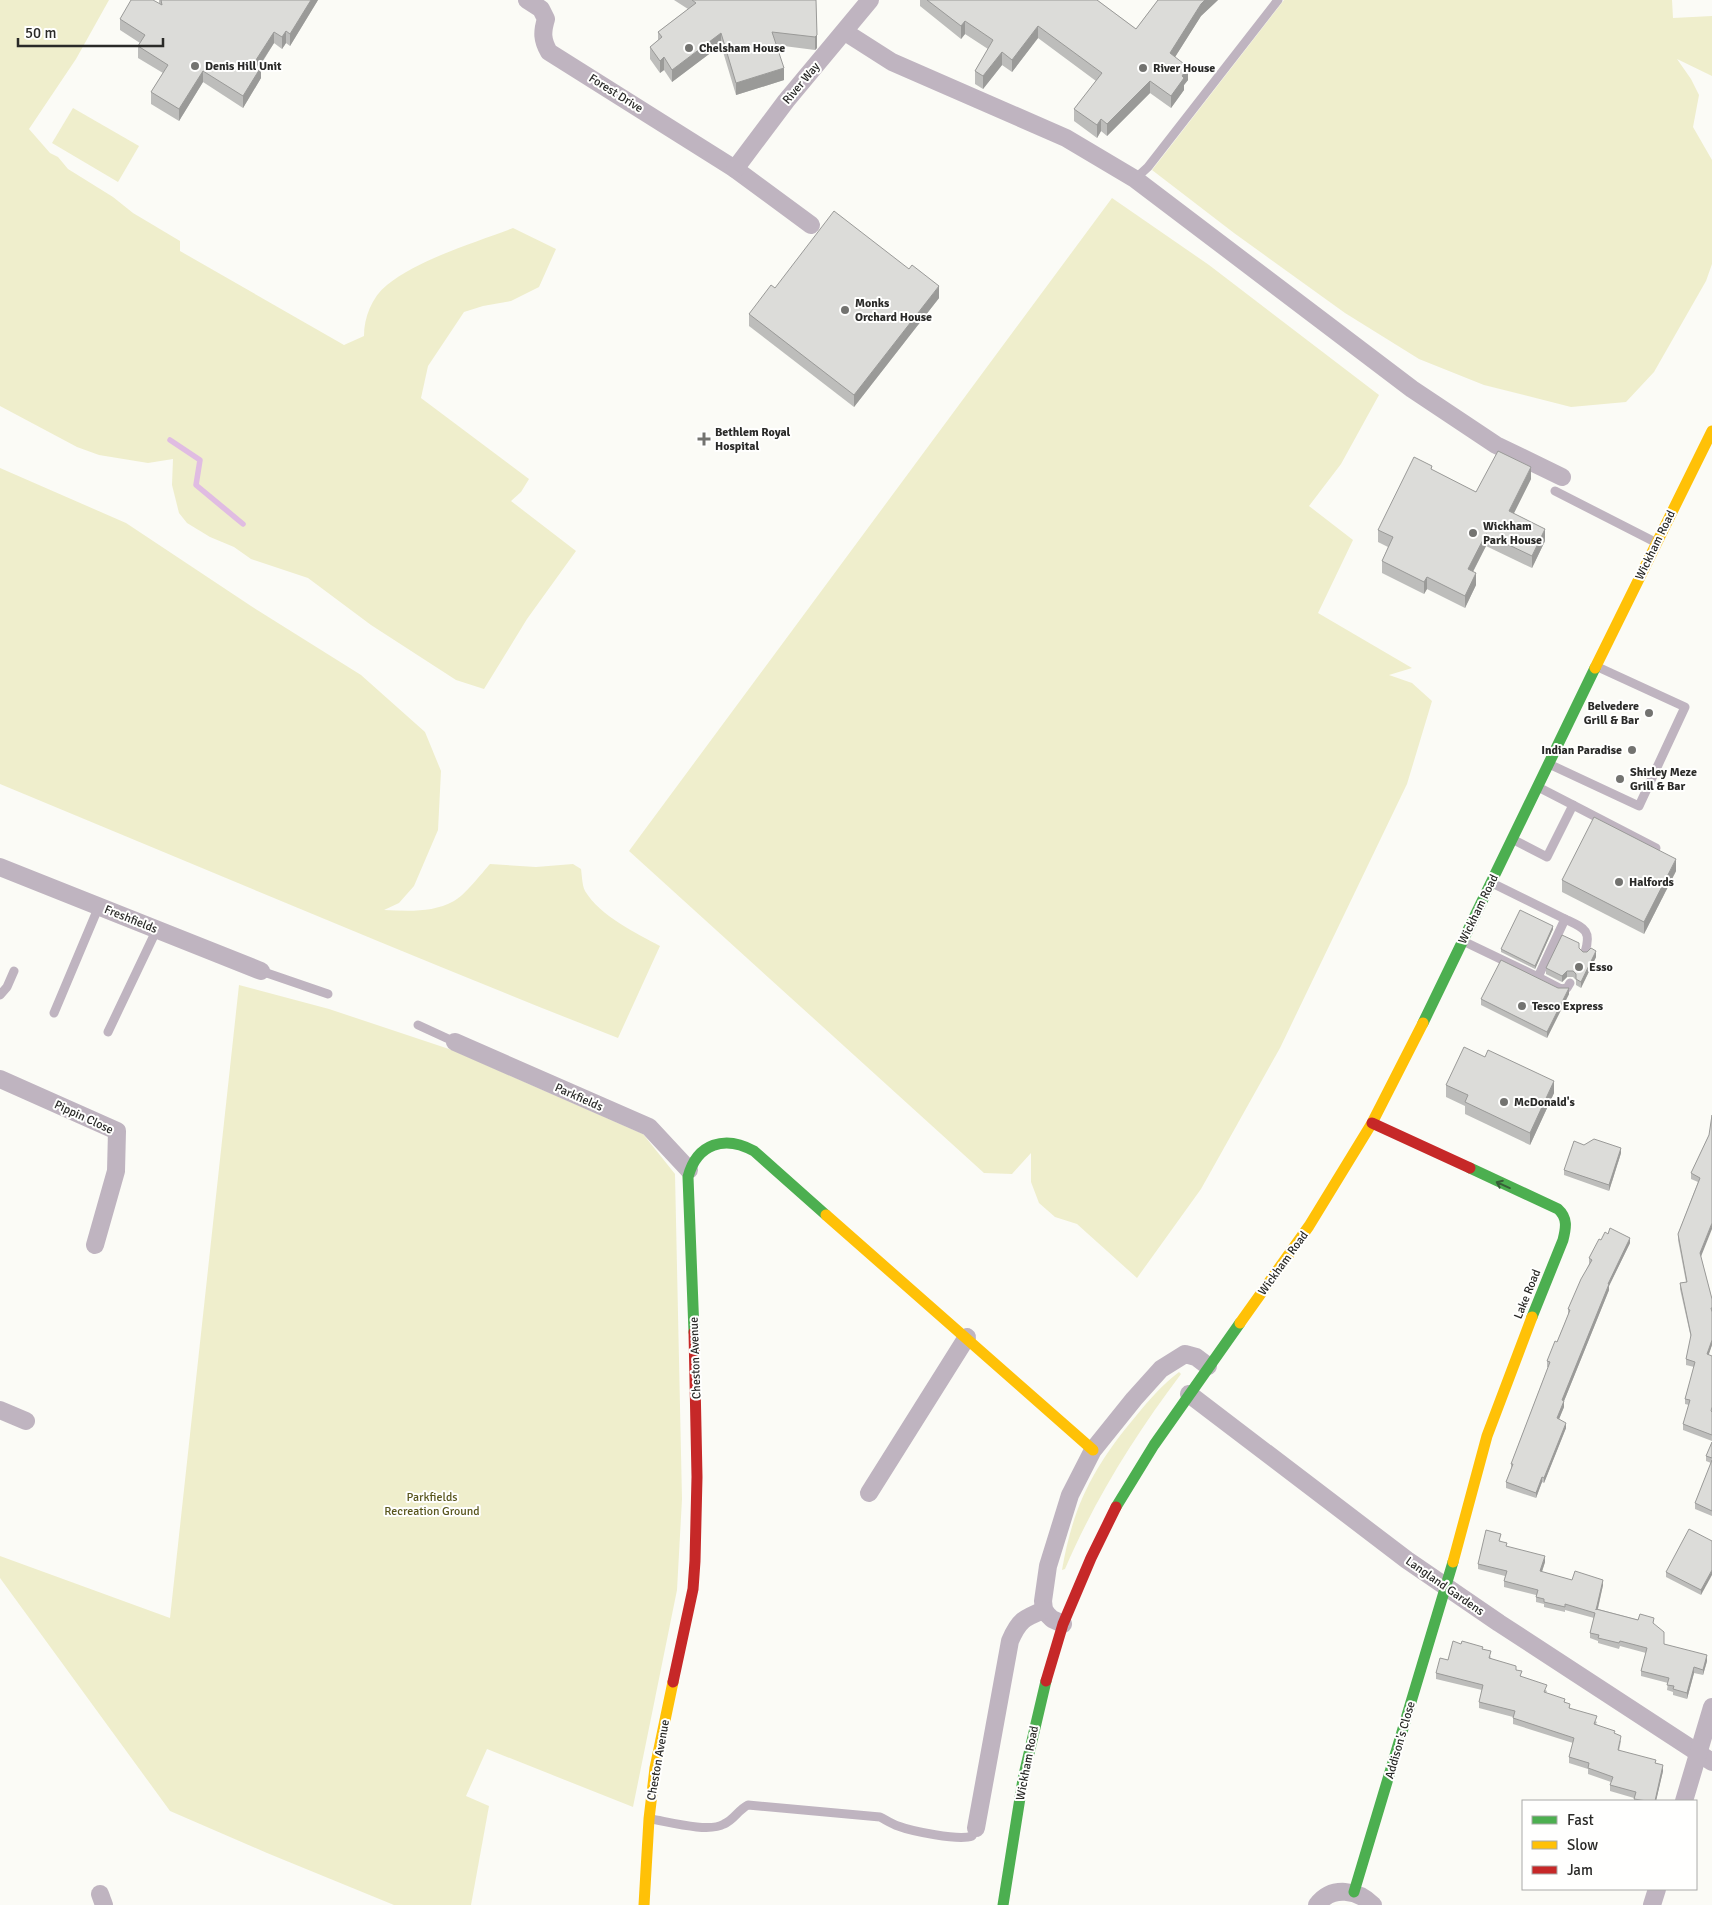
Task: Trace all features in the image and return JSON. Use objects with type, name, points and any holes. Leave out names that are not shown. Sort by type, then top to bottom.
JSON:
[{"type":"main road","name":"Wickham Road","points":[[1003,1905],[1028,1751],[1042,1696],[1064,1624],[1090,1558],[1119,1501],[1154,1445],[1314,1218],[1372,1122],[1463,941],[1656,542],[1707,451],[1712,431]]},
{"type":"main road","name":"Lake Road","points":[[1372,1122],[1492,1180],[1548,1204],[1563,1213],[1566,1219],[1563,1240],[1490,1428],[1446,1587]]},
{"type":"main road","points":[[689,1170],[699,1154],[715,1144],[731,1142],[748,1146],[1093,1450]]},
{"type":"main road","name":"Cheston Avenue","points":[[644,1905],[649,1819],[655,1768],[693,1589],[696,1562],[699,1482],[689,1170]]},
{"type":"main road","name":"Addison's Close","points":[[1354,1892],[1446,1587]]},
{"type":"street","name":"Forest Drive","points":[[527,0],[541,9],[546,19],[543,42],[549,52],[735,169]]},
{"type":"street","name":"River Way","points":[[735,169],[786,101],[870,0]]},
{"type":"street","points":[[845,32],[892,62],[1066,138],[1135,179],[1412,389],[1559,484]]},
{"type":"street","points":[[735,169],[811,225]]},
{"type":"street","name":"Freshfields","points":[[0,867],[261,970]]},
{"type":"street","name":"Parkfields","points":[[455,1042],[649,1127],[689,1170]]},
{"type":"street","name":"Pippin Close","points":[[0,1079],[118,1131],[116,1171],[95,1245]]},
{"type":"street","points":[[869,1493],[967,1338]]},
{"type":"street","points":[[1064,1624],[1052,1619],[1044,1610],[1043,1601],[1048,1566],[1070,1495],[1093,1450],[1161,1369],[1184,1354],[1196,1358],[1208,1366]]},
{"type":"street","name":"Langland Gardens","points":[[1189,1394],[1381,1541],[1446,1587],[1705,1757]]},
{"type":"street","points":[[0,1410],[26,1421]]},
{"type":"street","points":[[976,1828],[1010,1641],[1017,1626],[1025,1618],[1044,1610]]},
{"type":"street","points":[[1684,1800],[1705,1757],[1712,1707]]},
{"type":"street","points":[[1652,1905],[1657,1890]]},
{"type":"street","points":[[1317,1905],[1330,1894],[1342,1891],[1354,1892],[1374,1905]]},
{"type":"lane","points":[[1135,179],[1148,167],[1278,0]]},
{"type":"lane","points":[[1559,484],[1656,542]]},
{"type":"lane","points":[[1549,763],[1639,806],[1685,707],[1596,666]]},
{"type":"lane","points":[[1538,787],[1656,848]]},
{"type":"lane","points":[[1512,839],[1547,857],[1573,805]]},
{"type":"lane","points":[[1491,882],[1581,927],[1588,933],[1589,939],[1585,952]]},
{"type":"lane","points":[[54,1013],[99,906]]},
{"type":"lane","points":[[1538,977],[1565,919]]},
{"type":"lane","points":[[108,1032],[157,929]]},
{"type":"lane","points":[[1463,941],[1562,989],[1567,988],[1570,983]]},
{"type":"lane","points":[[261,970],[328,994]]},
{"type":"lane","points":[[0,995],[7,988],[14,971]]},
{"type":"lane","points":[[418,1026],[455,1042]]},
{"type":"lane","points":[[649,1819],[716,1828],[728,1822],[741,1808],[748,1805],[880,1817],[898,1826],[956,1837],[972,1836],[976,1828]]},
{"type":"green space","points":[[0,0],[109,0],[76,59],[29,129],[50,153],[58,157],[68,169],[113,197],[133,213],[180,241],[180,251],[344,345],[364,336],[365,322],[373,301],[387,285],[430,260],[513,228],[556,249],[539,287],[511,301],[483,306],[464,312],[428,366],[421,398],[529,479],[521,492],[511,501],[576,551],[527,619],[484,689],[456,680],[371,625],[308,578],[251,559],[234,547],[210,537],[187,523],[179,513],[172,485],[173,459],[148,463],[99,455],[77,447],[0,406]]},
{"type":"green space","points":[[1284,0],[1672,0],[1673,18],[1712,16],[1712,76],[1677,59],[1691,79],[1699,95],[1693,127],[1712,160],[1712,264],[1706,281],[1654,372],[1626,402],[1571,407],[1484,385],[1419,359],[1345,313],[1234,233],[1152,170]]},
{"type":"green space","points":[[73,108],[139,146],[118,182],[52,143]]},
{"type":"green space","points":[[1112,198],[1209,265],[1379,395],[1341,464],[1309,506],[1353,540],[1318,613],[1412,668],[1389,675],[1412,683],[1432,701],[1407,784],[1280,1048],[1201,1189],[1137,1278],[1077,1224],[1055,1217],[1039,1203],[1031,1182],[1031,1153],[1012,1174],[984,1173],[629,851]]},
{"type":"green space","points":[[0,468],[126,523],[251,606],[361,675],[425,732],[441,771],[438,830],[414,886],[399,903],[384,910],[420,910],[446,905],[463,894],[490,864],[536,867],[573,864],[581,869],[585,891],[600,908],[619,923],[660,946],[618,1038],[0,784]]},
{"type":"green space","name":"Parkfields Recreation Ground","points":[[239,985],[329,1009],[452,1050],[643,1134],[675,1174],[682,1499],[677,1590],[633,1807],[487,1749],[466,1796],[489,1806],[471,1905],[394,1905],[170,1811],[0,1578],[0,1556],[170,1618]]},
{"type":"green space","points":[[1179,1372],[1181,1374],[1117,1468],[1089,1518],[1065,1569],[1062,1570],[1072,1526],[1079,1506],[1097,1470],[1121,1434],[1151,1398]]},
{"type":"building","name":"Denis Hill Unit","points":[[131,0],[153,0],[162,5],[161,0],[311,0],[290,34],[286,31],[282,37],[274,32],[254,63],[261,67],[243,96],[203,71],[179,109],[151,92],[168,65],[138,46],[145,35],[120,19]]},
{"type":"building","name":"Chelsham House","points":[[692,0],[816,0],[817,35],[815,37],[772,32],[784,68],[736,83],[721,33],[672,70],[664,57],[660,61],[650,47],[662,37],[658,32],[696,3]]},
{"type":"building","name":"River House","points":[[927,0],[1097,0],[1136,29],[1158,0],[1205,0],[1170,53],[1188,67],[1182,76],[1184,78],[1171,96],[1150,81],[1107,124],[1101,119],[1097,125],[1074,109],[1102,73],[1038,26],[1012,60],[1002,52],[983,76],[975,71],[993,40],[965,21],[961,26]]},
{"type":"building","name":"Monks Orchard House","points":[[834,211],[909,269],[912,265],[939,286],[854,395],[749,314],[771,285],[775,288]]},
{"type":"building","name":"Wickham Park House","points":[[1498,451],[1531,467],[1509,511],[1545,529],[1532,556],[1486,534],[1468,569],[1476,573],[1465,596],[1427,577],[1424,582],[1382,561],[1393,537],[1378,530],[1414,457],[1432,466],[1431,469],[1476,492]]},
{"type":"building","name":"Halfords","points":[[1594,817],[1676,859],[1644,922],[1562,880]]},
{"type":"building","points":[[1520,910],[1553,926],[1535,966],[1501,949]]},
{"type":"building","points":[[1562,935],[1579,943],[1579,948],[1583,952],[1587,952],[1591,948],[1596,951],[1581,982],[1576,979],[1576,974],[1573,971],[1567,971],[1562,976],[1546,968]]},
{"type":"building","name":"Tesco Express","points":[[1501,960],[1558,988],[1569,988],[1547,1032],[1481,999]]},
{"type":"building","name":"McDonald's","points":[[1464,1047],[1485,1057],[1488,1050],[1554,1081],[1530,1133],[1465,1102],[1468,1095],[1446,1085]]},
{"type":"building","points":[[1712,1115],[1712,1223],[1700,1253],[1712,1299],[1712,1340],[1707,1354],[1712,1356],[1712,1435],[1683,1424],[1690,1400],[1685,1399],[1695,1362],[1686,1359],[1691,1335],[1680,1283],[1687,1282],[1678,1234],[1700,1178],[1691,1173],[1709,1135]]},
{"type":"building","points":[[1594,1139],[1621,1148],[1609,1185],[1564,1170],[1574,1141],[1584,1145]]},
{"type":"building","points":[[1610,1228],[1630,1238],[1608,1284],[1562,1400],[1564,1401],[1557,1418],[1566,1423],[1536,1493],[1506,1482],[1513,1464],[1511,1464],[1550,1362],[1547,1361],[1555,1341],[1557,1342],[1581,1279],[1592,1260],[1589,1258],[1599,1239],[1601,1240],[1605,1232],[1608,1234]]},
{"type":"building","points":[[1712,1442],[1712,1458],[1706,1456]]},
{"type":"building","points":[[1712,1460],[1712,1511],[1695,1503]]},
{"type":"building","points":[[1689,1529],[1712,1541],[1712,1570],[1701,1590],[1666,1572]]},
{"type":"building","points":[[1486,1530],[1501,1534],[1499,1541],[1507,1543],[1506,1546],[1545,1556],[1540,1571],[1572,1580],[1575,1571],[1603,1580],[1596,1609],[1638,1620],[1640,1614],[1654,1618],[1653,1623],[1664,1632],[1664,1644],[1707,1655],[1703,1670],[1694,1667],[1687,1693],[1673,1689],[1674,1686],[1667,1685],[1669,1678],[1641,1671],[1647,1648],[1598,1638],[1599,1635],[1590,1633],[1595,1613],[1565,1604],[1565,1607],[1544,1602],[1544,1599],[1536,1597],[1538,1590],[1504,1581],[1507,1571],[1478,1564]]},
{"type":"building","points":[[1453,1641],[1461,1644],[1462,1641],[1483,1647],[1482,1649],[1491,1651],[1489,1658],[1516,1666],[1516,1670],[1522,1671],[1520,1676],[1547,1685],[1544,1692],[1565,1699],[1564,1702],[1570,1704],[1569,1708],[1597,1716],[1594,1724],[1615,1731],[1614,1733],[1621,1736],[1618,1750],[1656,1760],[1655,1763],[1663,1765],[1655,1800],[1634,1799],[1636,1792],[1610,1785],[1613,1777],[1588,1768],[1589,1763],[1569,1757],[1574,1738],[1513,1718],[1515,1711],[1479,1702],[1483,1685],[1436,1673],[1440,1658],[1448,1660]]},
{"type":"waterway","points":[[170,440],[200,460],[196,485],[243,524]]},
{"type":"traffic: fast","points":[[1423,1023],[1595,668]]},
{"type":"traffic: fast","points":[[694,1332],[688,1177],[692,1165],[698,1156],[714,1145],[723,1143],[743,1146],[754,1151],[826,1215]]},
{"type":"traffic: fast","points":[[1470,1168],[1558,1209],[1565,1220],[1563,1240],[1532,1317]]},
{"type":"traffic: fast","points":[[1116,1507],[1154,1445],[1240,1323]]},
{"type":"traffic: fast","points":[[1354,1892],[1453,1562]]},
{"type":"traffic: fast","points":[[1003,1905],[1023,1779],[1046,1681]]},
{"type":"traffic: slow","points":[[1595,668],[1712,431]]},
{"type":"traffic: slow","points":[[1240,1323],[1309,1226],[1372,1123],[1423,1023]]},
{"type":"traffic: slow","points":[[826,1215],[1093,1450]]},
{"type":"traffic: slow","points":[[1453,1562],[1487,1436],[1532,1317]]},
{"type":"traffic: slow","points":[[644,1905],[649,1819],[655,1768],[673,1682]]},
{"type":"traffic: jam","points":[[1372,1123],[1470,1168]]},
{"type":"traffic: jam","points":[[673,1682],[693,1589],[695,1561],[697,1477],[694,1332]]},
{"type":"traffic: jam","points":[[1046,1681],[1063,1624],[1091,1558],[1116,1507]]},
{"type":"place","name":"Chelsham House","points":[[689,48]]},
{"type":"place","name":"Denis Hill Unit","points":[[195,66]]},
{"type":"place","name":"River House","points":[[1143,68]]},
{"type":"place","name":"Monks Orchard House","points":[[845,310]]},
{"type":"place","name":"Bethlem Royal Hospital","points":[[704,439]]},
{"type":"place","name":"Wickham Park House","points":[[1473,533]]},
{"type":"place","name":"Belvedere Grill & Bar","points":[[1649,713]]},
{"type":"place","name":"Indian Paradise","points":[[1632,750]]},
{"type":"place","name":"Shirley Meze Grill & Bar","points":[[1620,779]]},
{"type":"place","name":"Halfords","points":[[1619,882]]},
{"type":"place","name":"Esso","points":[[1579,967]]},
{"type":"place","name":"Tesco Express","points":[[1522,1006]]},
{"type":"place","name":"McDonald's","points":[[1504,1102]]}]
